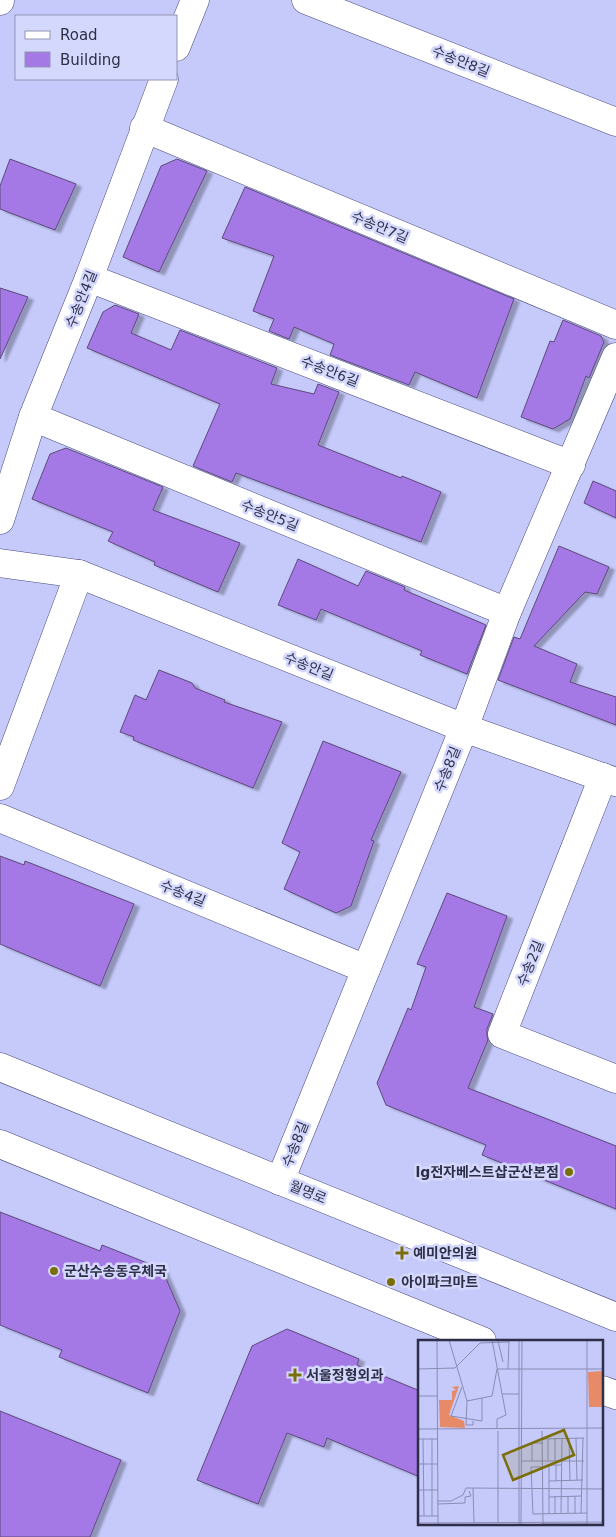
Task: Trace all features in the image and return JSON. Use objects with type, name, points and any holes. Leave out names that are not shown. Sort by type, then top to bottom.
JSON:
[{"type":"street","points":[[178,42],[195,0]]},
{"type":"street","name":"수송안8길","points":[[306,0],[616,122]]},
{"type":"street","name":"수송안4길","points":[[0,520],[33,417],[89,278],[164,80]]},
{"type":"street","name":"수송안7길","points":[[144,128],[616,326]]},
{"type":"street","name":"수송안6길","points":[[89,278],[571,465]]},
{"type":"street","name":"수송8길","points":[[280,1181],[464,728],[507,612],[616,357]]},
{"type":"street","name":"수송안5길","points":[[33,417],[507,612]]},
{"type":"street","name":"수송안길","points":[[0,563],[79,574],[464,728],[609,780]]},
{"type":"street","points":[[0,786],[79,574]]},
{"type":"street","name":"수송2길","points":[[609,780],[502,1034],[616,1079]]},
{"type":"street","name":"수송4길","points":[[0,818],[366,969]]},
{"type":"street","name":"월명로","points":[[0,1067],[616,1317]]},
{"type":"street","points":[[0,1144],[480,1340]]},
{"type":"street","points":[[604,1391],[616,1395]]},
{"type":"building","points":[[10,159],[76,184],[55,230],[0,209],[0,186]]},
{"type":"building","points":[[177,159],[207,171],[159,272],[123,257],[161,166]]},
{"type":"building","points":[[245,187],[514,299],[477,398],[415,372],[409,385],[330,355],[334,344],[294,327],[289,339],[269,331],[274,319],[253,311],[274,256],[222,238]]},
{"type":"building","points":[[0,288],[28,297],[0,359]]},
{"type":"building","points":[[115,305],[139,314],[131,333],[171,350],[180,330],[277,368],[271,384],[314,394],[318,384],[339,392],[318,445],[441,492],[421,542],[236,473],[232,482],[193,466],[220,404],[87,348],[103,312]]},
{"type":"building","points":[[563,320],[601,336],[604,342],[589,378],[586,376],[570,419],[553,429],[521,417],[550,341],[554,342]]},
{"type":"building","points":[[66,448],[163,487],[153,510],[240,543],[218,592],[154,565],[155,562],[108,541],[113,532],[32,499],[50,454]]},
{"type":"building","points":[[593,481],[616,491],[616,518],[584,503]]},
{"type":"building","points":[[559,546],[609,567],[597,594],[585,592],[534,646],[577,664],[570,682],[616,697],[616,725],[498,680],[514,637],[520,639]]},
{"type":"building","points":[[298,559],[358,586],[366,571],[405,587],[404,590],[486,625],[467,674],[420,655],[422,651],[321,609],[316,620],[278,605]]},
{"type":"building","points":[[159,670],[192,683],[195,688],[225,700],[224,702],[282,722],[253,788],[133,740],[134,737],[120,732],[135,695],[146,700]]},
{"type":"building","points":[[323,741],[401,772],[371,840],[374,841],[351,906],[336,913],[284,889],[300,852],[282,843]]},
{"type":"building","points":[[0,856],[24,865],[25,861],[134,904],[100,986],[0,944]]},
{"type":"building","points":[[447,893],[507,916],[474,1007],[493,1014],[487,1029],[488,1040],[468,1088],[616,1146],[616,1209],[482,1155],[486,1145],[386,1105],[377,1083],[408,1008],[411,1010],[426,967],[417,964]]},
{"type":"building","points":[[0,1212],[100,1251],[102,1245],[162,1269],[180,1311],[148,1393],[59,1357],[62,1350],[0,1325]]},
{"type":"building","points":[[287,1329],[359,1359],[357,1365],[418,1390],[418,1476],[327,1438],[324,1447],[287,1433],[258,1504],[197,1480],[252,1346]]},
{"type":"building","points":[[0,1411],[121,1460],[90,1537],[0,1537]]},
{"type":"place","name":"lg전자베스트샵군산본점","points":[[569,1172]]},
{"type":"place","name":"예미안의원","points":[[402,1253]]},
{"type":"place","name":"군산수송동우체국","points":[[54,1271]]},
{"type":"place","name":"아이파크마트","points":[[391,1282]]},
{"type":"place","name":"서울정형외과","points":[[295,1375]]}]
